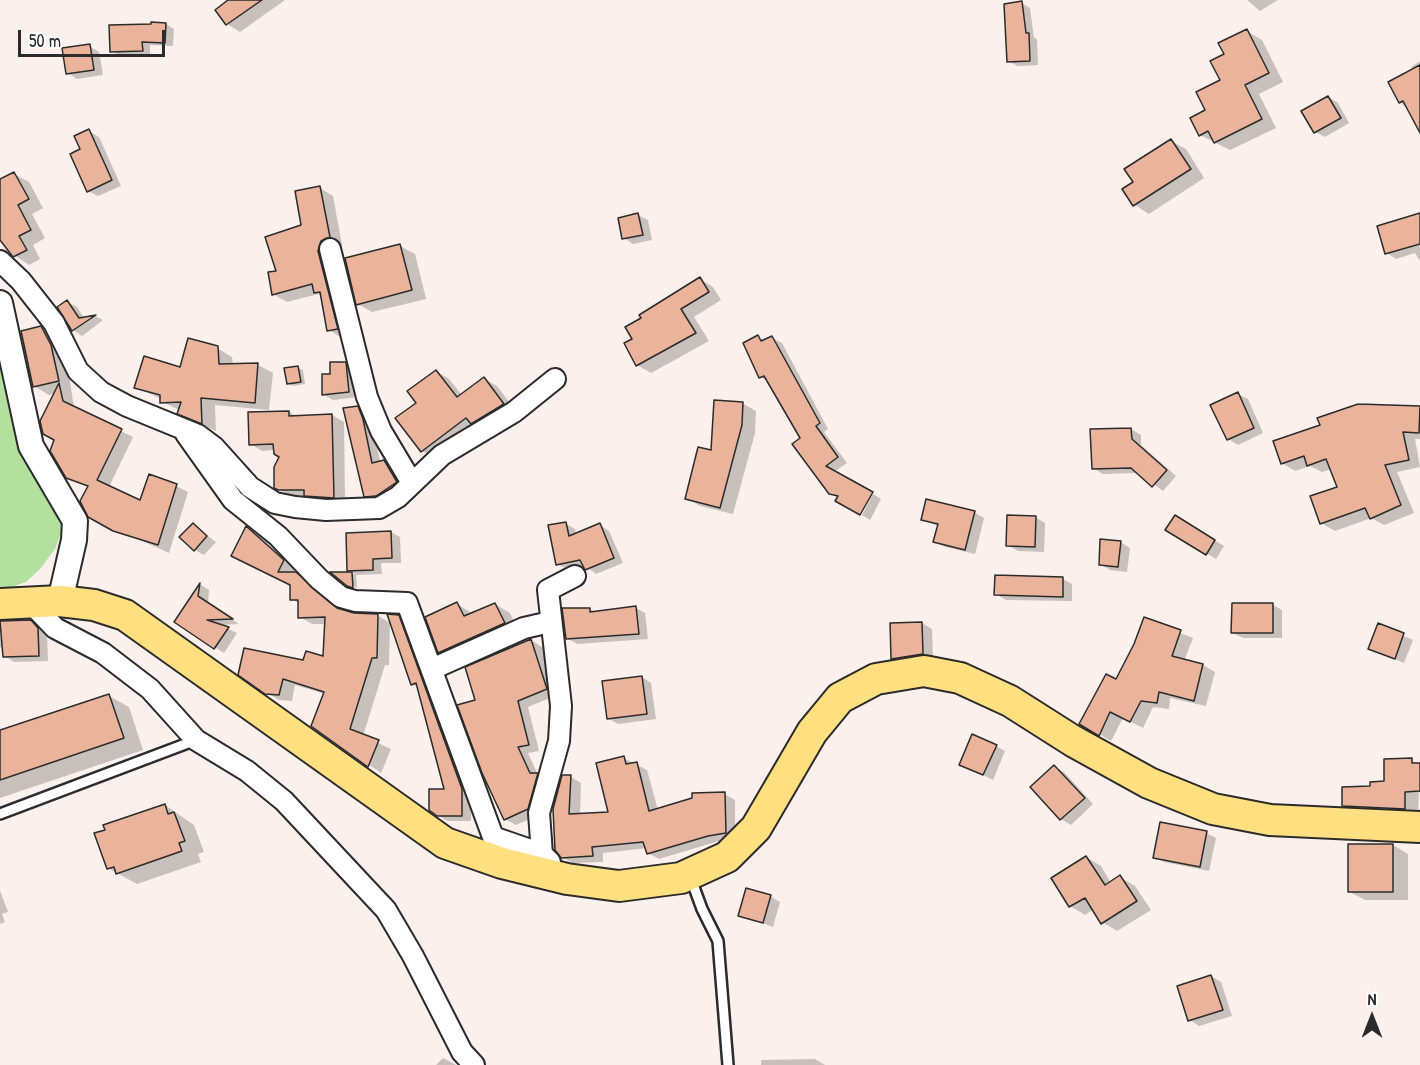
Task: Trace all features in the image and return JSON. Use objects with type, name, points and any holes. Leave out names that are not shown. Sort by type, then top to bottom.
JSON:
[{"type":"main road","points":[[0,604],[60,601],[94,605],[125,615],[446,843],[502,863],[567,879],[619,886],[681,878],[727,857],[756,828],[812,732],[840,698],[876,679],[924,672],[960,678],[1010,701],[1073,741],[1149,783],[1213,808],[1270,820],[1420,826]]},
{"type":"street","points":[[330,249],[367,398],[381,430],[412,483]]},
{"type":"street","points":[[0,261],[21,281],[54,323],[78,371],[101,392],[198,435],[214,447],[250,487],[275,503],[326,510],[379,508],[398,497],[442,456],[514,412],[555,379]]},
{"type":"street","points":[[0,303],[30,446],[75,521],[74,540],[60,601]]},
{"type":"street","points":[[183,429],[234,500],[278,536],[319,579],[341,597],[355,601],[407,603],[493,837],[542,854],[567,879]]},
{"type":"street","points":[[542,854],[539,813],[559,741],[561,706],[548,590],[575,576]]},
{"type":"street","points":[[30,602],[55,628],[103,653],[150,689],[196,740],[247,771],[284,801],[386,910],[413,956],[462,1052],[474,1065]]},
{"type":"street","points":[[432,669],[524,628],[550,622]]},
{"type":"lane","points":[[0,814],[196,740]]},
{"type":"lane","points":[[690,874],[702,909],[718,941],[728,1065]]},
{"type":"green space","points":[[0,367],[19,450],[61,507],[63,527],[55,549],[40,569],[26,582],[0,591]]},
{"type":"building","points":[[228,0],[262,0],[226,25],[215,10]]},
{"type":"building","points":[[1022,1],[1026,33],[1029,33],[1030,61],[1007,62],[1004,4]]},
{"type":"building","points":[[151,22],[166,23],[165,43],[142,42],[143,51],[110,52],[109,25],[151,24]]},
{"type":"building","points":[[1247,29],[1269,73],[1245,85],[1262,119],[1214,143],[1208,131],[1199,136],[1190,118],[1205,110],[1196,92],[1220,80],[1210,61],[1224,54],[1218,43]]},
{"type":"building","points":[[90,44],[94,70],[66,74],[62,48]]},
{"type":"building","points":[[1420,65],[1420,133],[1403,101],[1399,103],[1388,82]]},
{"type":"building","points":[[1328,96],[1341,118],[1314,133],[1301,111]]},
{"type":"building","points":[[89,129],[112,180],[87,192],[70,154],[80,149],[74,136]]},
{"type":"building","points":[[1171,139],[1191,169],[1133,206],[1122,189],[1133,182],[1124,169]]},
{"type":"building","points":[[14,172],[29,199],[18,205],[31,230],[19,236],[27,250],[13,257],[0,240],[0,179]]},
{"type":"building","points":[[320,186],[330,237],[321,241],[318,251],[338,329],[327,331],[320,292],[314,293],[312,284],[272,295],[268,272],[276,271],[265,237],[301,225],[295,191]]},
{"type":"building","points":[[638,213],[643,235],[622,239],[618,218]]},
{"type":"building","points":[[1420,213],[1420,244],[1385,254],[1377,226]]},
{"type":"building","points":[[400,244],[412,290],[356,305],[345,258]]},
{"type":"building","points":[[700,277],[709,292],[681,309],[696,333],[636,366],[624,343],[632,339],[625,327],[641,318],[639,315]]},
{"type":"building","points":[[67,300],[79,318],[96,315],[72,331],[57,307]]},
{"type":"building","points":[[41,326],[51,345],[59,381],[33,387],[21,331]]},
{"type":"building","points":[[758,335],[761,341],[772,336],[820,423],[816,426],[838,457],[826,466],[873,492],[860,515],[835,501],[838,496],[829,494],[792,444],[800,438],[764,376],[759,378],[743,343]]},
{"type":"building","points":[[188,338],[218,346],[219,364],[258,363],[255,403],[201,398],[202,424],[177,414],[181,402],[160,403],[160,395],[134,388],[144,356],[180,367]]},
{"type":"building","points":[[330,362],[346,362],[349,392],[322,395],[322,374],[330,374]]},
{"type":"building","points":[[298,366],[301,382],[287,384],[284,368]]},
{"type":"building","points":[[436,370],[457,397],[484,377],[504,404],[471,424],[466,418],[421,452],[395,418],[416,403],[407,391]]},
{"type":"building","points":[[59,383],[63,401],[122,429],[97,480],[140,500],[149,474],[177,484],[158,545],[113,531],[88,517],[80,501],[88,486],[66,478],[50,451],[54,440],[43,434],[40,421]]},
{"type":"building","points":[[1238,392],[1254,428],[1227,440],[1210,405]]},
{"type":"building","points":[[714,400],[743,402],[742,425],[720,508],[685,499],[698,447],[711,450]]},
{"type":"building","points":[[1358,404],[1420,406],[1419,433],[1403,432],[1409,460],[1385,465],[1401,505],[1370,519],[1365,508],[1320,524],[1310,496],[1337,487],[1326,459],[1307,466],[1304,456],[1281,464],[1273,441],[1320,425],[1317,418]]},
{"type":"building","points":[[358,406],[372,463],[384,460],[397,482],[376,496],[364,497],[343,408]]},
{"type":"building","points":[[289,411],[289,416],[332,414],[334,498],[304,496],[304,490],[274,488],[274,467],[279,457],[274,454],[273,444],[249,445],[248,412]]},
{"type":"building","points":[[1131,428],[1132,439],[1167,470],[1152,487],[1131,468],[1092,469],[1090,429]]},
{"type":"building","points":[[926,499],[975,511],[965,550],[933,542],[938,524],[921,520]]},
{"type":"building","points":[[1007,515],[1036,516],[1035,547],[1006,546]]},
{"type":"building","points":[[1175,515],[1215,540],[1206,555],[1165,530]]},
{"type":"building","points":[[566,522],[569,536],[600,523],[614,558],[585,570],[580,560],[556,565],[548,525]]},
{"type":"building","points":[[193,523],[207,536],[194,551],[179,537]]},
{"type":"building","points":[[246,526],[284,560],[278,572],[296,572],[337,608],[354,613],[378,614],[377,658],[372,658],[350,729],[379,740],[368,767],[311,726],[324,692],[283,679],[279,695],[265,694],[238,675],[244,648],[303,660],[306,651],[323,656],[325,617],[298,618],[298,600],[290,600],[290,585],[231,556]]},
{"type":"building","points":[[391,531],[392,558],[373,559],[373,570],[347,571],[346,533]]},
{"type":"building","points":[[1100,539],[1121,541],[1118,567],[1099,565]]},
{"type":"building","points":[[330,572],[352,572],[353,588],[347,586]]},
{"type":"building","points":[[995,575],[1063,577],[1063,597],[994,595]]},
{"type":"building","points":[[200,583],[198,596],[233,619],[207,620],[229,627],[214,649],[174,622]]},
{"type":"building","points":[[457,602],[464,616],[495,603],[505,623],[438,653],[425,617]]},
{"type":"building","points":[[1232,603],[1273,603],[1273,633],[1231,633]]},
{"type":"building","points":[[636,606],[639,634],[566,639],[562,608],[590,608],[590,612]]},
{"type":"building","points":[[387,614],[399,615],[462,789],[462,816],[437,816],[429,810],[429,789],[444,789],[416,683],[411,685]]},
{"type":"building","points":[[1144,617],[1181,630],[1172,656],[1203,664],[1194,701],[1159,692],[1157,703],[1141,701],[1130,722],[1110,712],[1099,736],[1079,724],[1106,674],[1116,679],[1134,644]]},
{"type":"building","points":[[31,620],[38,628],[39,656],[3,657],[0,621]]},
{"type":"building","points":[[922,622],[923,654],[891,659],[890,623]]},
{"type":"building","points":[[1378,623],[1404,633],[1395,659],[1368,649]]},
{"type":"building","points":[[531,639],[547,689],[518,701],[529,745],[518,747],[530,773],[538,773],[528,809],[504,820],[482,773],[457,705],[475,700],[465,667]]},
{"type":"building","points":[[642,676],[647,714],[607,719],[602,681]]},
{"type":"building","points":[[109,694],[124,738],[0,780],[0,730]]},
{"type":"building","points":[[972,734],[997,745],[983,775],[959,765]]},
{"type":"building","points":[[624,756],[626,764],[637,762],[649,811],[692,798],[692,793],[725,792],[726,833],[647,854],[643,842],[592,847],[593,856],[561,858],[555,850],[553,809],[562,775],[571,775],[569,814],[608,812],[596,763]]},
{"type":"building","points":[[1412,758],[1412,763],[1420,763],[1420,791],[1405,792],[1405,809],[1342,806],[1342,787],[1370,786],[1370,782],[1384,781],[1384,759]]},
{"type":"building","points":[[1054,765],[1085,798],[1060,820],[1030,787]]},
{"type":"building","points":[[165,804],[168,814],[174,812],[185,841],[179,843],[182,851],[116,874],[114,867],[107,869],[94,833],[105,830],[103,825]]},
{"type":"building","points":[[1160,822],[1207,831],[1200,867],[1153,858]]},
{"type":"building","points":[[1348,844],[1393,844],[1393,892],[1348,892]]},
{"type":"building","points":[[1086,856],[1105,885],[1120,875],[1137,901],[1101,924],[1085,898],[1069,907],[1051,878]]},
{"type":"building","points":[[746,888],[771,895],[763,923],[738,916]]},
{"type":"building","points":[[1211,975],[1223,1010],[1188,1021],[1177,986]]}]
